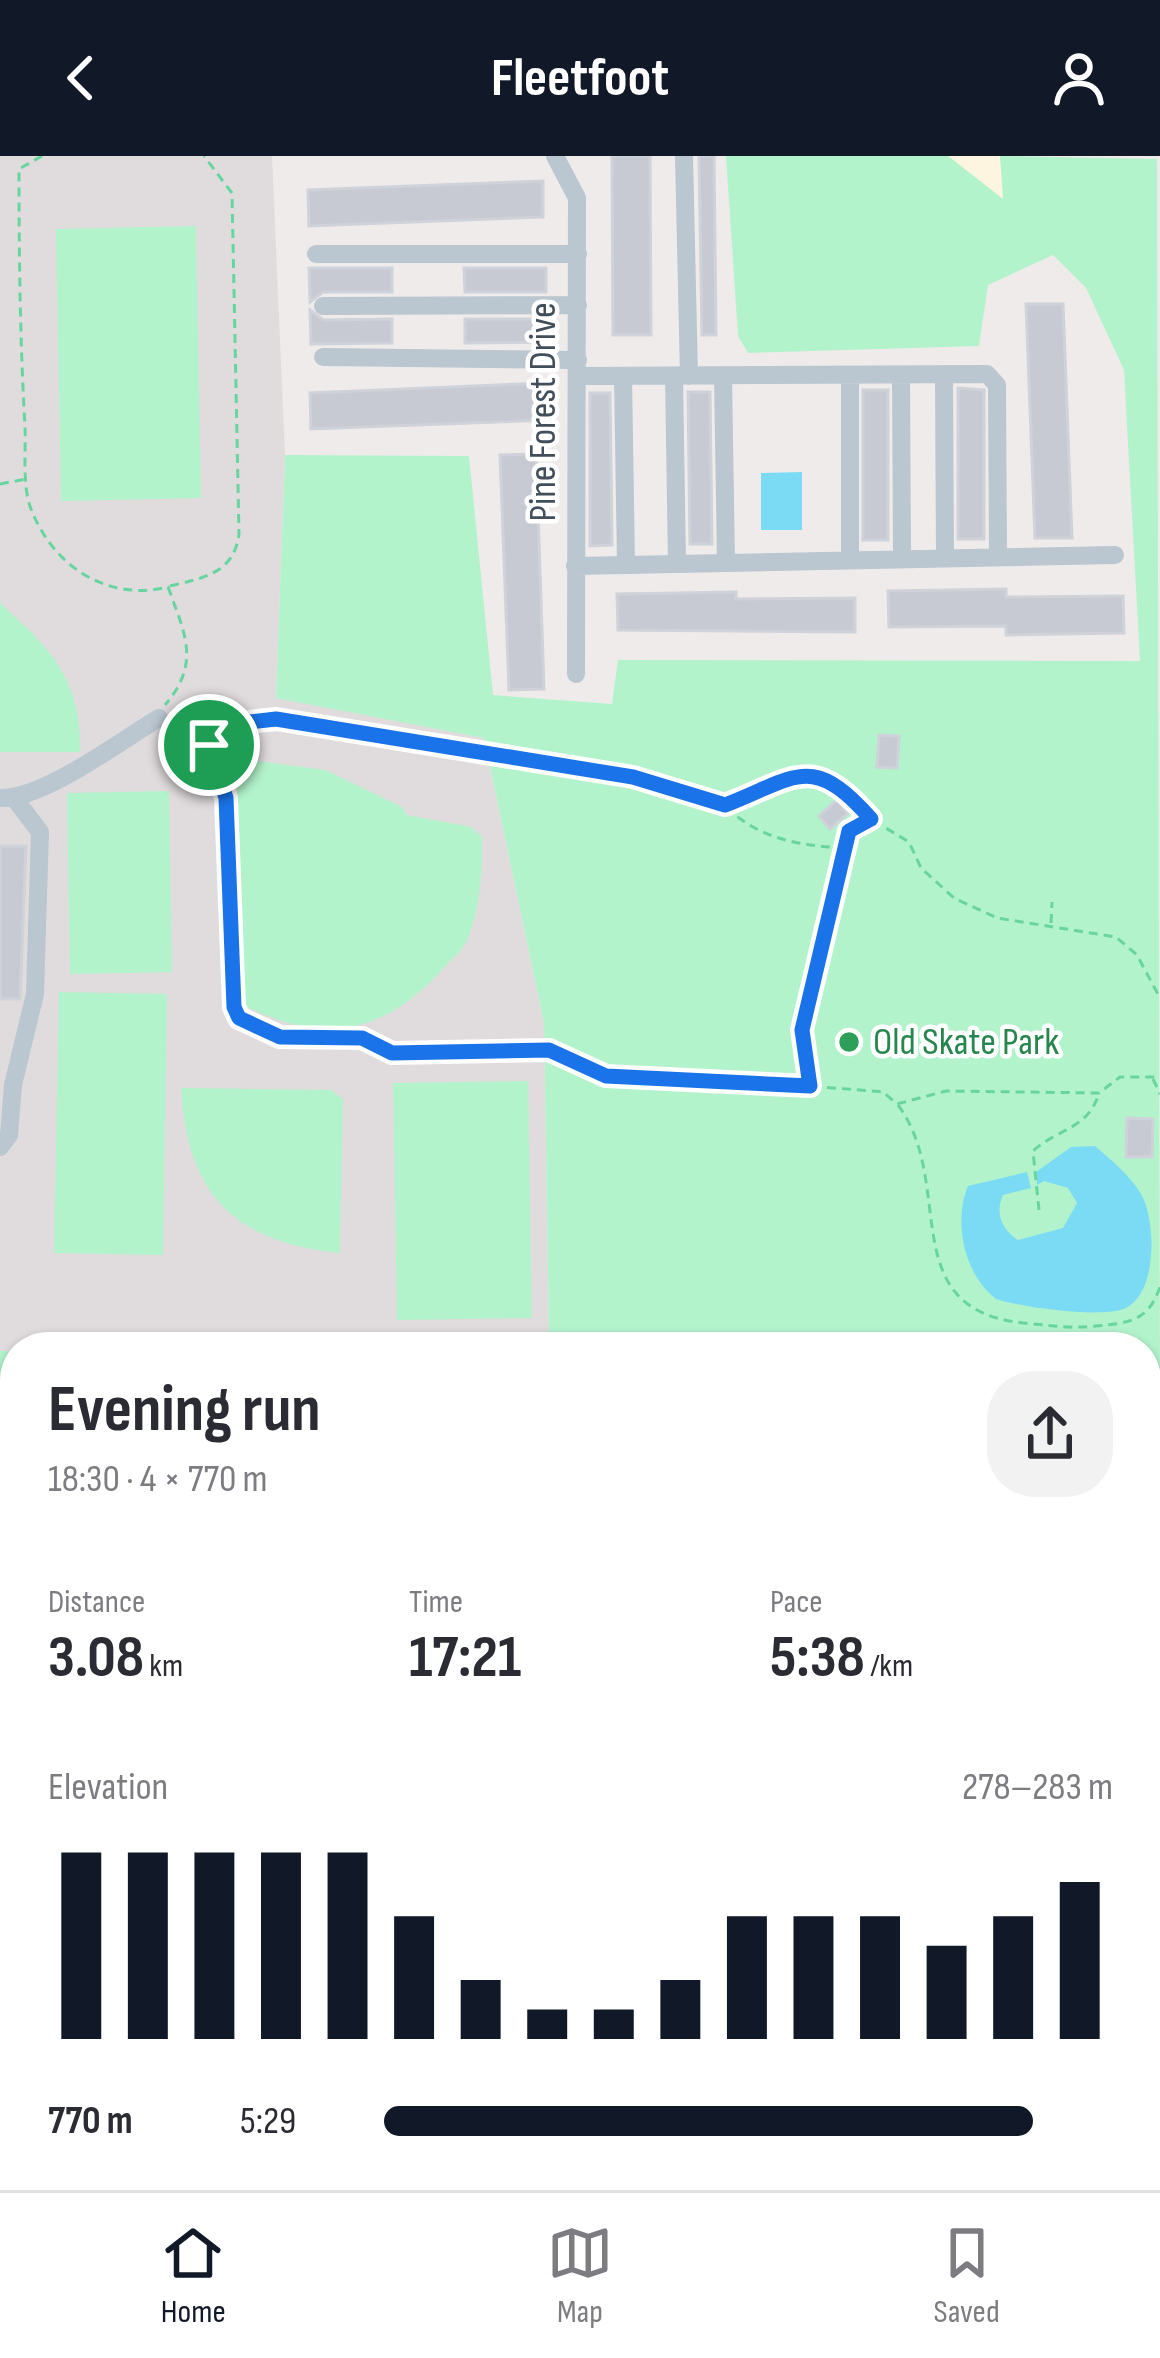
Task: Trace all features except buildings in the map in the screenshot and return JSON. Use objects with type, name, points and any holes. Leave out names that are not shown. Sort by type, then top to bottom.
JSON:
[{"type":"street","name":"Pine Forest Drive","points":[[555,156],[577,198],[576,674]]},
{"type":"street","points":[[677,564],[684,156]]},
{"type":"street","points":[[316,254],[578,254]]},
{"type":"street","points":[[323,306],[578,304]]},
{"type":"street","points":[[323,357],[578,368],[623,376],[987,374],[997,385],[998,557]]},
{"type":"street","points":[[850,375],[850,560]]},
{"type":"street","points":[[901,375],[902,559]]},
{"type":"street","points":[[944,375],[945,558]]},
{"type":"street","points":[[623,376],[626,565]]},
{"type":"street","points":[[723,376],[726,563]]},
{"type":"street","points":[[575,566],[1115,555]]},
{"type":"street","points":[[0,1147],[9,1136],[13,1085],[35,994],[40,832],[7,798],[159,718]]},
{"type":"path","points":[[40,156],[20,169],[29,504],[53,553],[99,584],[140,594],[224,569],[236,555],[232,193],[203,156]]},
{"type":"path","points":[[0,484],[27,479]]},
{"type":"path","points":[[168,587],[189,662],[182,685],[159,718],[209,745],[226,798],[234,1007],[252,1026],[280,1037],[362,1038],[392,1053],[549,1050],[606,1076],[883,1092],[897,1104],[921,1148],[937,1255],[962,1305],[989,1319],[1076,1328],[1131,1323],[1151,1310],[1160,1287]]},
{"type":"path","points":[[209,745],[240,723],[276,719],[633,777],[725,805],[764,834],[792,844],[842,848]]},
{"type":"path","points":[[725,805],[784,779],[813,774],[839,783],[871,819],[909,842],[921,868],[954,898],[997,918],[1104,932],[1125,943],[1160,998]]},
{"type":"path","points":[[810,1086],[802,1030],[821,967],[842,848],[849,831],[871,819]]},
{"type":"path","points":[[1051,925],[1052,902]]},
{"type":"path","points":[[1039,1210],[1034,1151],[1092,1113],[1099,1093],[1120,1077],[1160,1077]]},
{"type":"path","points":[[1151,1077],[1160,1094]]},
{"type":"path","points":[[897,1104],[946,1090],[1099,1093]]},
{"type":"shaded area","points":[[0,156],[272,156],[285,455],[276,697],[484,738],[544,1023],[549,1332],[0,1332]]},
{"type":"shaded area","points":[[948,156],[1000,156],[1004,200]]},
{"type":"green space","points":[[726,156],[948,156],[1003,199],[1000,156],[1157,159],[1160,1332],[544,1332],[549,1331],[544,1023],[484,738],[276,698],[285,455],[469,456],[493,695],[612,704],[618,660],[1140,661],[1124,370],[1086,288],[1053,255],[988,285],[979,346],[748,353],[738,336]]},
{"type":"green space","points":[[196,226],[201,498],[61,501],[56,229]]},
{"type":"green space","points":[[0,603],[60,668],[76,705],[80,752],[0,752]]},
{"type":"green space","points":[[250,760],[325,770],[402,807],[407,815],[471,827],[482,837],[478,901],[466,943],[416,995],[393,1011],[346,1028],[322,1028],[269,1017],[241,1004],[233,871],[238,773]]},
{"type":"green space","points":[[169,791],[172,972],[70,974],[67,793]]},
{"type":"green space","points":[[59,992],[167,994],[163,1255],[54,1253]]},
{"type":"green space","points":[[528,1081],[532,1318],[397,1320],[393,1083]]},
{"type":"green space","points":[[181,1088],[331,1090],[343,1099],[340,1253],[271,1238],[223,1206],[193,1157]]},
{"type":"water","points":[[802,472],[802,530],[761,530],[761,473]]},
{"type":"water","points":[[1095,1146],[1131,1180],[1146,1206],[1151,1255],[1136,1300],[1115,1311],[1081,1312],[996,1299],[976,1276],[964,1247],[962,1216],[968,1186],[1027,1172],[1031,1188],[1003,1195],[1000,1214],[1007,1231],[1018,1240],[1063,1228],[1077,1203],[1068,1188],[1044,1181],[1037,1185],[1036,1172],[1071,1147]]},
{"type":"place","name":"Old Skate Park","points":[[849,1042]]},
{"type":"route","points":[[276,719],[633,777],[693,791],[725,805],[784,779],[813,774],[839,783],[871,819],[849,831],[830,893],[821,967],[802,1030],[810,1086],[606,1076],[549,1050],[392,1053],[362,1038],[280,1037],[252,1026],[239,1018],[234,1007],[226,798],[219,764],[209,745],[240,723],[276,719]]}]
